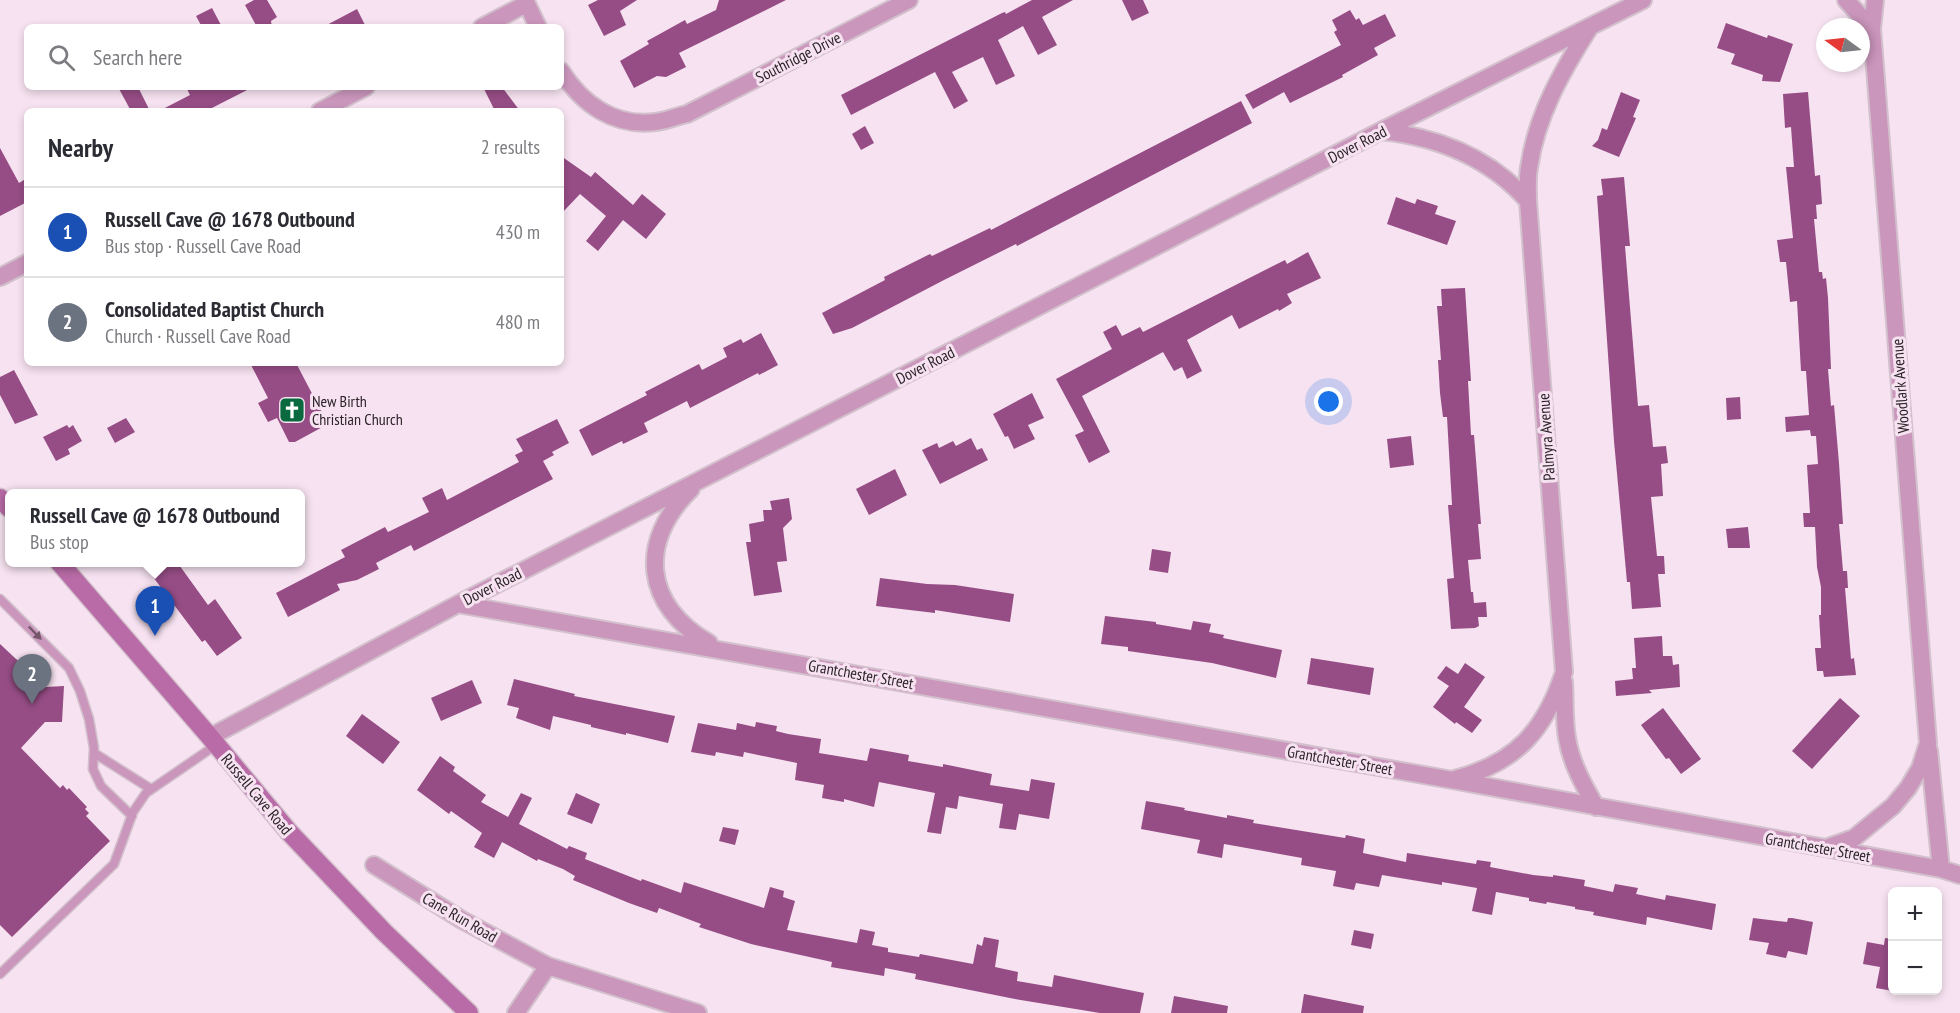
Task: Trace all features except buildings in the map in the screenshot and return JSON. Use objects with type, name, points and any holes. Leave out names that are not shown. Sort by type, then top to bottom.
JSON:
[{"type":"main road","name":"Russell Cave Road","points":[[63,567],[289,832],[384,932],[469,1013]]},
{"type":"street","name":"Southridge Drive","points":[[564,76],[585,101],[603,114],[629,121],[655,122],[687,114],[909,0]]},
{"type":"street","name":"Dover Road","points":[[213,741],[458,604],[1381,131],[1643,0]]},
{"type":"street","points":[[1846,0],[1872,29]]},
{"type":"street","name":"Woodlark Avenue","points":[[1875,0],[1872,29],[1928,743],[1941,869]]},
{"type":"street","points":[[487,24],[526,2],[537,24]]},
{"type":"street","name":"Palmyra Avenue","points":[[1590,27],[1570,58],[1544,110],[1528,170],[1528,201],[1567,736],[1570,752],[1582,783],[1596,807]]},
{"type":"street","points":[[326,108],[360,90]]},
{"type":"street","points":[[1381,131],[1429,138],[1472,155],[1498,172],[1528,201]]},
{"type":"street","points":[[0,277],[24,265]]},
{"type":"street","name":"Grantchester Street","points":[[700,480],[681,499],[663,526],[657,544],[655,563],[658,586],[666,606],[681,624],[718,649]]},
{"type":"street","name":"Grantchester Street","points":[[458,604],[1452,780],[1941,869],[1960,875]]},
{"type":"street","name":"Palmyra Avenue","points":[[1452,780],[1489,768],[1515,751],[1532,735],[1556,697],[1564,672]]},
{"type":"street","name":"Woodlark Avenue","points":[[1825,849],[1854,838],[1893,806],[1920,768],[1928,743]]},
{"type":"street","name":"Cane Run Road","points":[[374,865],[462,920],[548,966],[698,1013]]},
{"type":"street","points":[[516,1013],[548,966]]},
{"type":"lane","points":[[0,599],[69,668],[80,691],[89,719],[94,753],[93,769],[101,786],[132,816]]},
{"type":"lane","points":[[0,974],[114,864],[132,816],[146,793],[213,741]]},
{"type":"lane","points":[[94,753],[151,789]]},
{"type":"place","name":"New Birth Christian Church","points":[[292,410]]},
{"type":"place","name":"Russell Cave @ 1678 Outbound","points":[[155,636]]},
{"type":"place","name":"Consolidated Baptist Church","points":[[32,704]]}]
